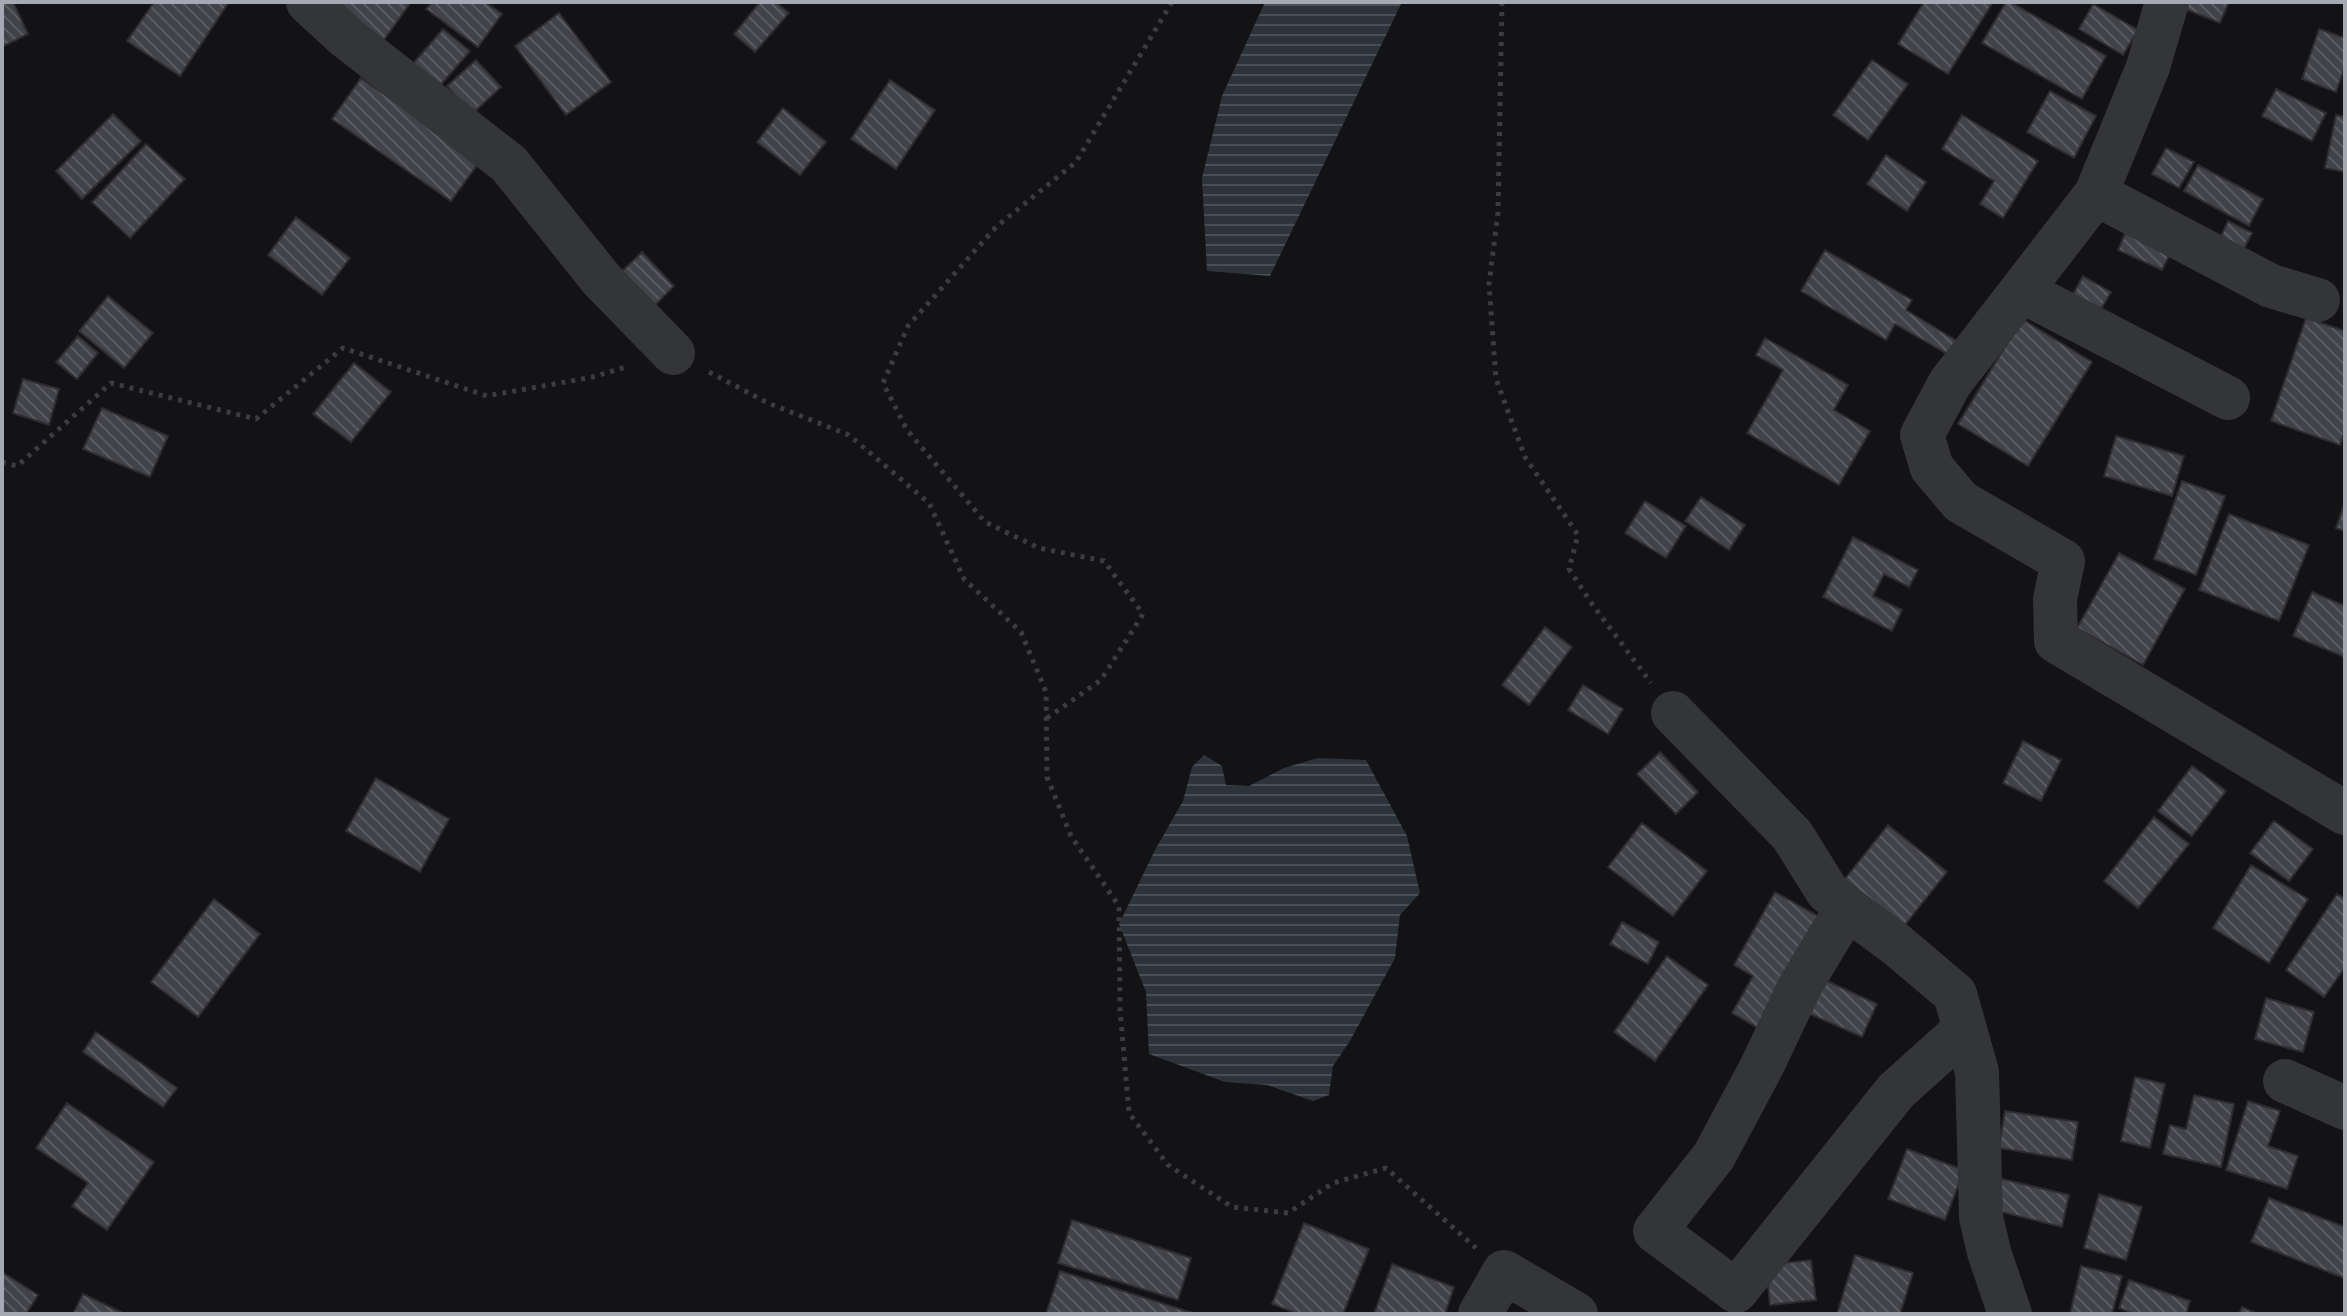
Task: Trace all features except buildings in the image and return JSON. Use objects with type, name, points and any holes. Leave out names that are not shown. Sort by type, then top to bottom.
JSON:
[{"type":"street","points":[[308,2],[346,37],[509,164],[601,279],[673,353]]},
{"type":"street","points":[[2167,2],[2148,67],[2096,194],[1950,383],[1922,435],[1932,468],[1961,502],[2063,561],[2055,599],[2056,641],[2345,813]]},
{"type":"street","points":[[2096,194],[2271,286],[2318,300]]},
{"type":"street","points":[[2022,291],[2228,398]]},
{"type":"street","points":[[1673,713],[1792,835],[1827,891],[1955,994],[1977,1072],[1981,1217],[2010,1314]]},
{"type":"street","points":[[1847,908],[1800,986],[1714,1156],[1655,1231],[1736,1291],[1896,1091],[1965,1029]]},
{"type":"street","points":[[2285,1081],[2345,1108]]},
{"type":"street","points":[[1480,1314],[1504,1272],[1576,1314]]},
{"type":"path","points":[[1046,719],[1101,680],[1143,614],[1104,561],[1039,548],[985,522],[907,430],[883,383],[908,326],[996,227],[1076,162],[1172,2]]},
{"type":"path","points":[[1502,2],[1498,212],[1489,284],[1496,379],[1525,457],[1578,535],[1569,569],[1673,713]]},
{"type":"path","points":[[2,462],[17,466],[111,383],[256,419],[343,348],[487,396],[593,377],[673,353],[768,403],[849,435],[929,503],[964,579],[1021,632],[1046,692],[1047,777],[1071,836],[1119,906],[1120,1009],[1129,1113],[1168,1165],[1232,1207],[1288,1213],[1333,1183],[1386,1168],[1504,1272]]},
{"type":"shaded area","points":[[1265,2],[1402,2],[1270,276],[1207,271],[1202,178],[1222,96]]},
{"type":"shaded area","points":[[1204,755],[1222,766],[1226,785],[1249,786],[1284,768],[1318,758],[1366,760],[1407,836],[1420,893],[1400,915],[1395,958],[1333,1066],[1329,1095],[1313,1101],[1267,1085],[1225,1082],[1149,1054],[1146,992],[1119,924],[1183,801],[1192,767]]}]
